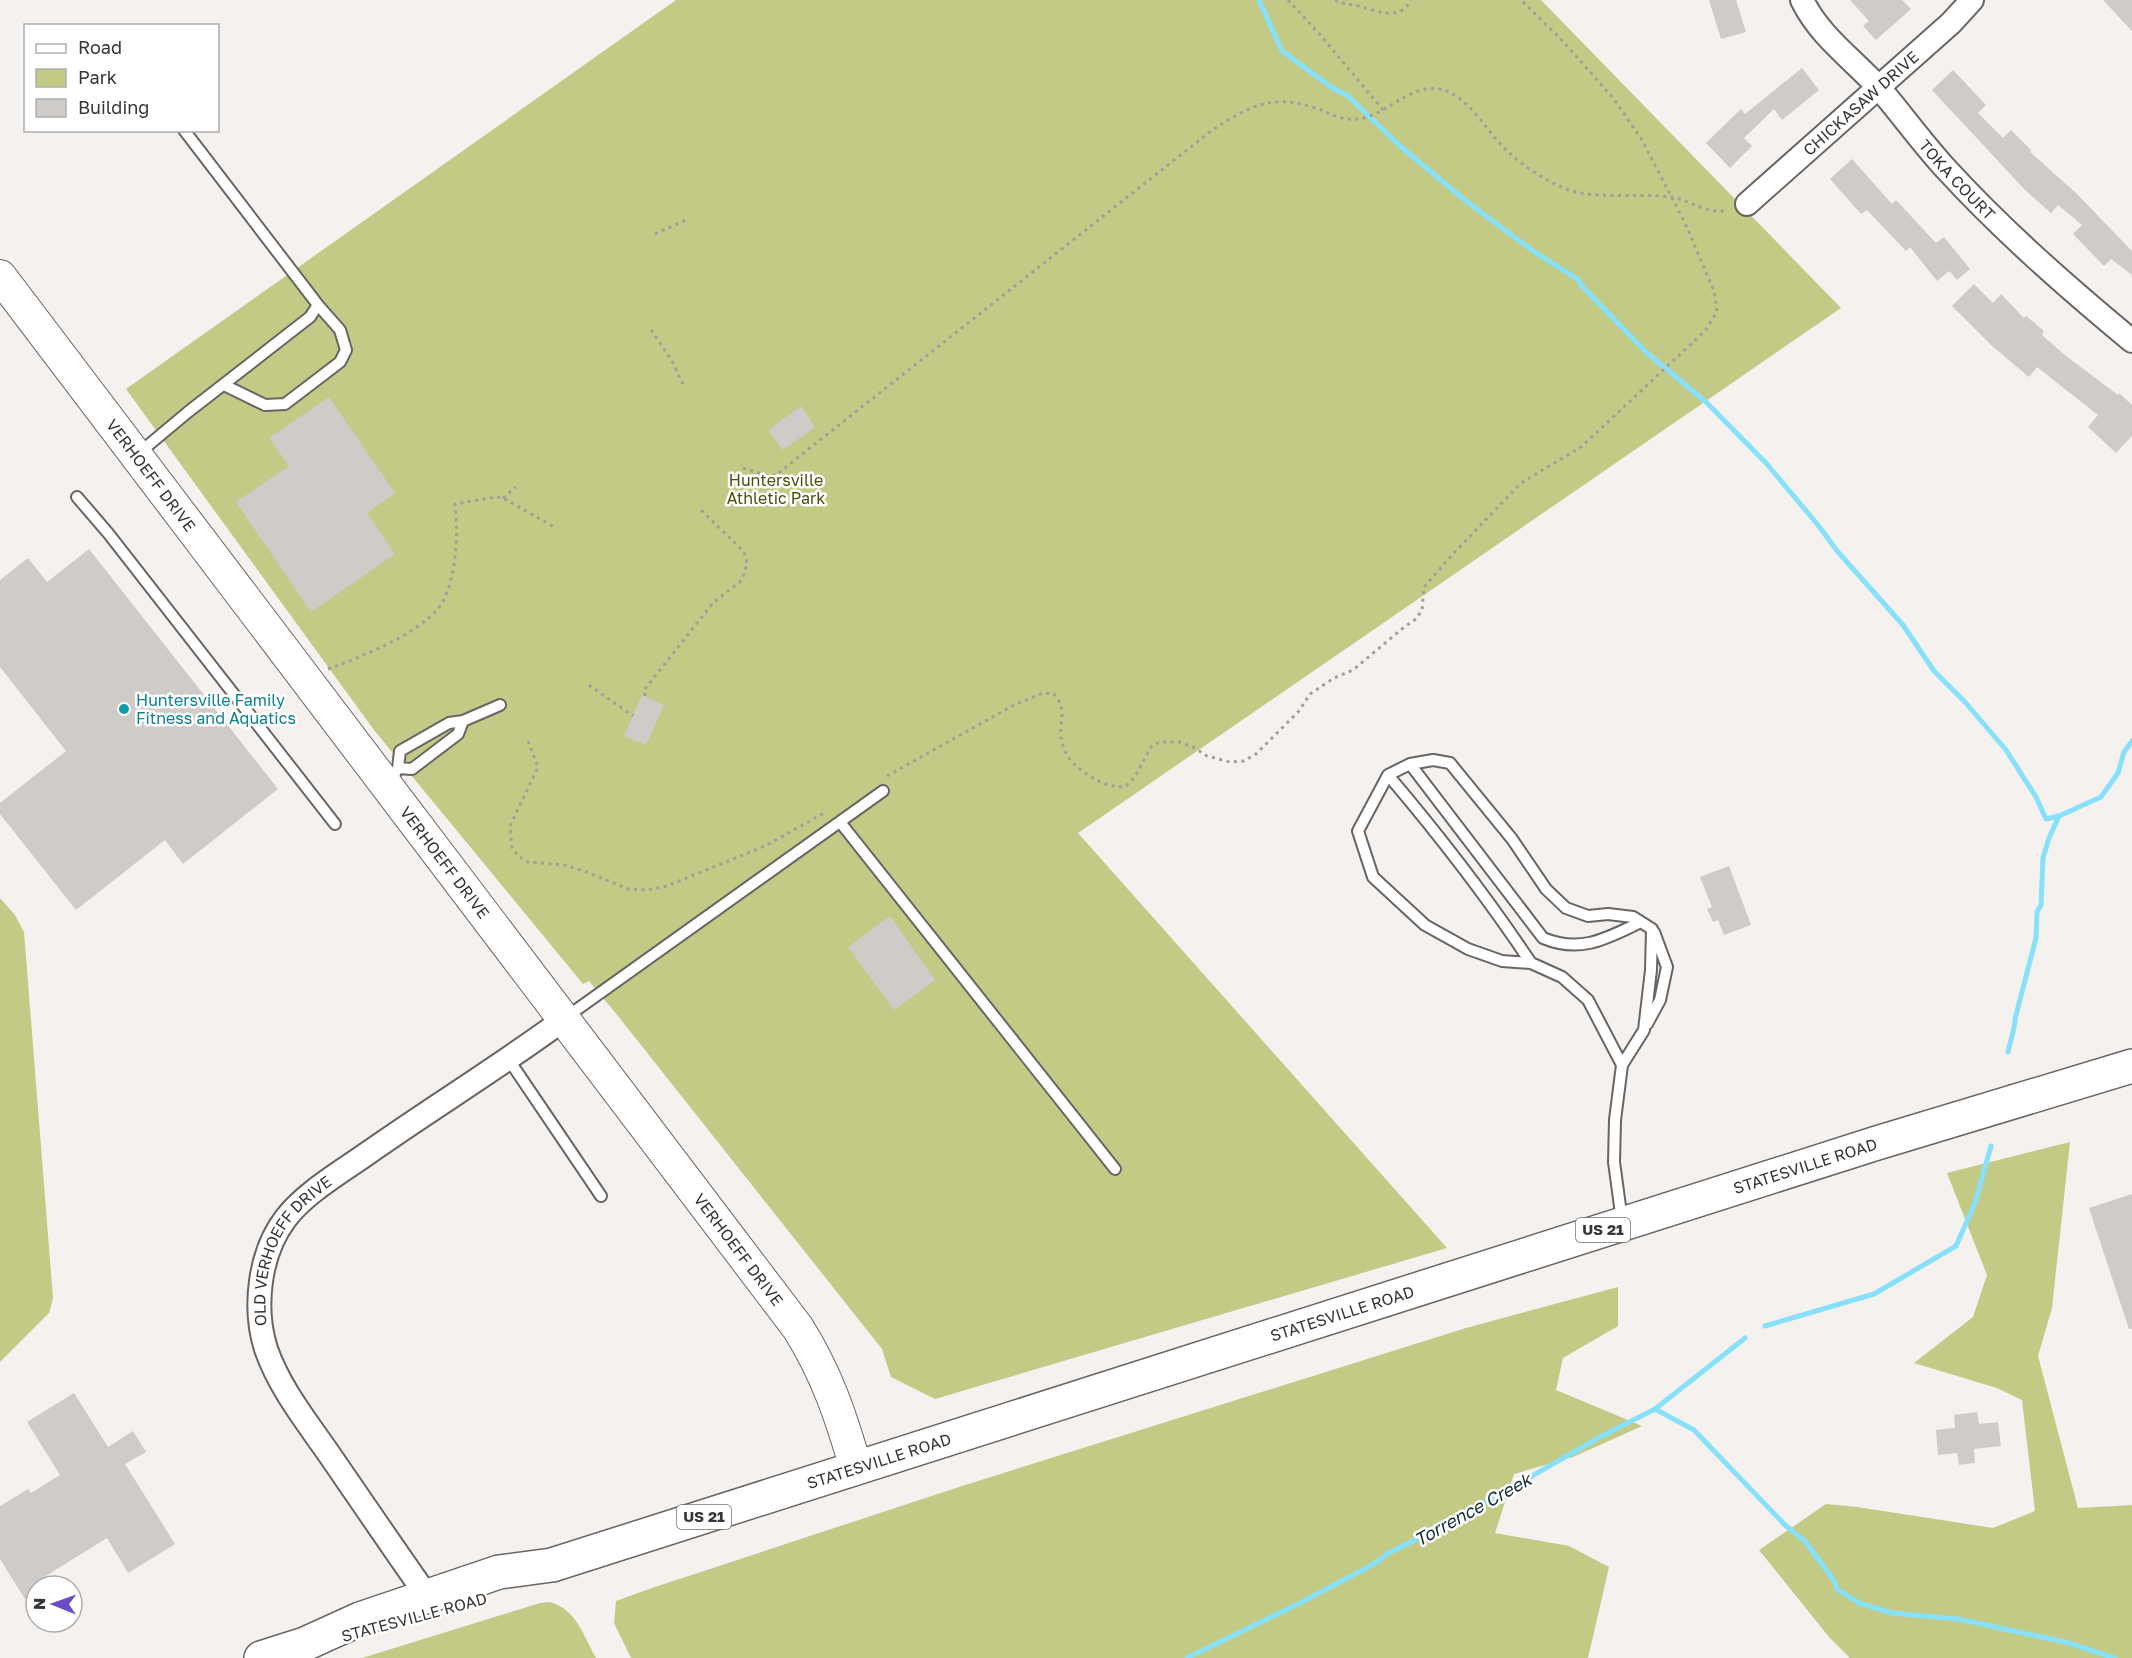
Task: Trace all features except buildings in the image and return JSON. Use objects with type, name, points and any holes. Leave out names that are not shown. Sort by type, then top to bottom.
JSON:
[{"type":"main road","name":"STATESVILLE ROAD","points":[[261,1658],[305,1644],[360,1619],[498,1572],[552,1565],[1866,1146],[2132,1066]]},
{"type":"main road","name":"STATESVILLE ROAD","points":[[305,1644],[365,1633],[505,1592],[552,1565]]},
{"type":"street","name":"TOKA COURT","points":[[1802,0],[1818,28],[1879,88],[1915,134],[1983,208],[2067,287],[2132,340]]},
{"type":"street","name":"CHICKASAW DRIVE","points":[[1747,204],[1951,23],[1972,0]]},
{"type":"street","name":"VERHOEFF DRIVE","points":[[0,276],[304,677],[393,778],[563,1020],[798,1328],[812,1350],[833,1393],[856,1468]]},
{"type":"street","name":"OLD VERHOEFF DRIVE","points":[[427,1596],[308,1423],[277,1373],[266,1348],[261,1325],[260,1301],[263,1270],[275,1235],[299,1204],[399,1131],[509,1060],[563,1020]]},
{"type":"lane","points":[[186,132],[318,305],[340,330],[346,350],[340,362],[285,404],[265,405],[224,385]]},
{"type":"lane","points":[[137,455],[310,317],[318,305]]},
{"type":"lane","points":[[77,497],[108,533],[334,824]]},
{"type":"lane","points":[[393,778],[400,751],[448,723],[463,721],[500,705]]},
{"type":"lane","points":[[393,778],[412,768],[458,734],[463,721]]},
{"type":"lane","points":[[1622,1065],[1588,1000],[1562,977],[1532,963],[1502,961],[1467,949],[1425,925],[1373,877],[1358,831],[1388,775],[1410,764],[1434,760],[1450,763],[1512,839],[1546,889],[1566,908],[1588,916],[1608,914],[1633,917],[1652,929],[1667,967],[1660,1000],[1622,1065],[1615,1120],[1614,1162],[1623,1224]]},
{"type":"lane","points":[[1410,764],[1543,938],[1555,943],[1593,944],[1641,922]]},
{"type":"lane","points":[[1388,775],[1433,827],[1532,963]]},
{"type":"lane","points":[[563,1020],[883,791]]},
{"type":"lane","points":[[840,822],[1115,1169]]},
{"type":"lane","points":[[1644,1030],[1651,970],[1652,929]]},
{"type":"lane","points":[[509,1060],[601,1196]]},
{"type":"path","points":[[1288,0],[1383,110]]},
{"type":"path","points":[[1335,0],[1346,5],[1386,14],[1398,12],[1408,6],[1411,0]]},
{"type":"path","points":[[883,778],[1014,705],[1043,693],[1054,694],[1060,701],[1063,713],[1061,728],[1066,754],[1073,765],[1099,783],[1125,788],[1134,778],[1151,747],[1159,742],[1187,744],[1215,759],[1230,762],[1244,760],[1256,754],[1299,711],[1310,694],[1334,678],[1353,670],[1416,619],[1422,610],[1424,587],[1450,556],[1521,483],[1581,447],[1705,331],[1717,312],[1714,291],[1673,197],[1642,140],[1614,99],[1559,37],[1521,0]]},
{"type":"path","points":[[743,468],[769,476],[777,474],[1211,131],[1241,112],[1263,103],[1297,103],[1339,117],[1362,119],[1423,90],[1440,89],[1466,105],[1503,147],[1532,171],[1561,187],[1594,194],[1673,197],[1709,210],[1724,211],[1747,204]]},
{"type":"path","points":[[655,234],[686,220]]},
{"type":"path","points":[[651,330],[672,361],[682,384]]},
{"type":"path","points":[[503,498],[516,487]]},
{"type":"path","points":[[304,677],[384,646],[423,624],[446,597],[457,531],[455,504],[496,497],[503,498],[556,528]]},
{"type":"path","points":[[645,696],[644,690],[713,603],[742,580],[746,572],[746,557],[743,551],[701,510]]},
{"type":"path","points":[[589,685],[633,716]]},
{"type":"path","points":[[528,741],[538,767],[510,826],[512,848],[518,856],[528,862],[564,865],[628,889],[647,890],[667,886],[765,846],[833,808]]},
{"type":"green space","name":"Huntersville Athletic Park","points":[[676,0],[1541,0],[1841,308],[1078,833],[1447,1248],[935,1399],[891,1377],[882,1349],[618,1016],[589,981],[583,984],[374,730],[126,389]]},
{"type":"green space","points":[[0,898],[15,915],[24,932],[53,1298],[49,1313],[0,1362]]},
{"type":"green space","points":[[2070,1142],[2052,1308],[2038,1356],[2078,1508],[2132,1505],[2132,1658],[1850,1658],[1829,1637],[1759,1550],[1826,1504],[1993,1528],[2035,1511],[2022,1400],[1997,1388],[1914,1363],[1973,1317],[1987,1275],[1947,1173]]},
{"type":"green space","points":[[1618,1287],[1618,1326],[1563,1358],[1556,1390],[1642,1426],[1573,1457],[1514,1474],[1495,1533],[1569,1546],[1609,1567],[1588,1658],[631,1658],[614,1623],[616,1601],[655,1587],[962,1486],[1466,1328]]},
{"type":"green space","points":[[550,1602],[573,1617],[596,1658],[362,1658],[540,1603]]},
{"type":"waterway","points":[[1259,0],[1282,51],[1334,89],[1347,95],[1400,146],[1466,201],[1533,251],[1579,280],[1581,285],[1646,352],[1706,402],[1766,463],[1838,552],[1903,625],[1934,671],[1965,702],[2006,750],[2036,797],[2046,819],[2059,816],[2101,797],[2118,773],[2124,752],[2132,741]]},
{"type":"waterway","name":"Torrence Creek","points":[[2008,1052],[2036,938],[2037,912],[2041,905],[2043,858],[2059,816]]},
{"type":"waterway","name":"Torrence Creek","points":[[1765,1326],[1874,1294],[1956,1246],[1975,1203],[1991,1146]]},
{"type":"waterway","name":"Torrence Creek","points":[[1187,1658],[1374,1564],[1387,1554],[1464,1515],[1600,1437],[1655,1409],[1745,1338]]},
{"type":"waterway","points":[[1655,1409],[1694,1430],[1786,1526],[1805,1541],[1835,1582],[1837,1589],[1859,1603],[1892,1613],[1958,1619],[2065,1642],[2115,1658]]},
{"type":"place","name":"Huntersville Family Fitness and Aquatics","points":[[124,709]]}]
